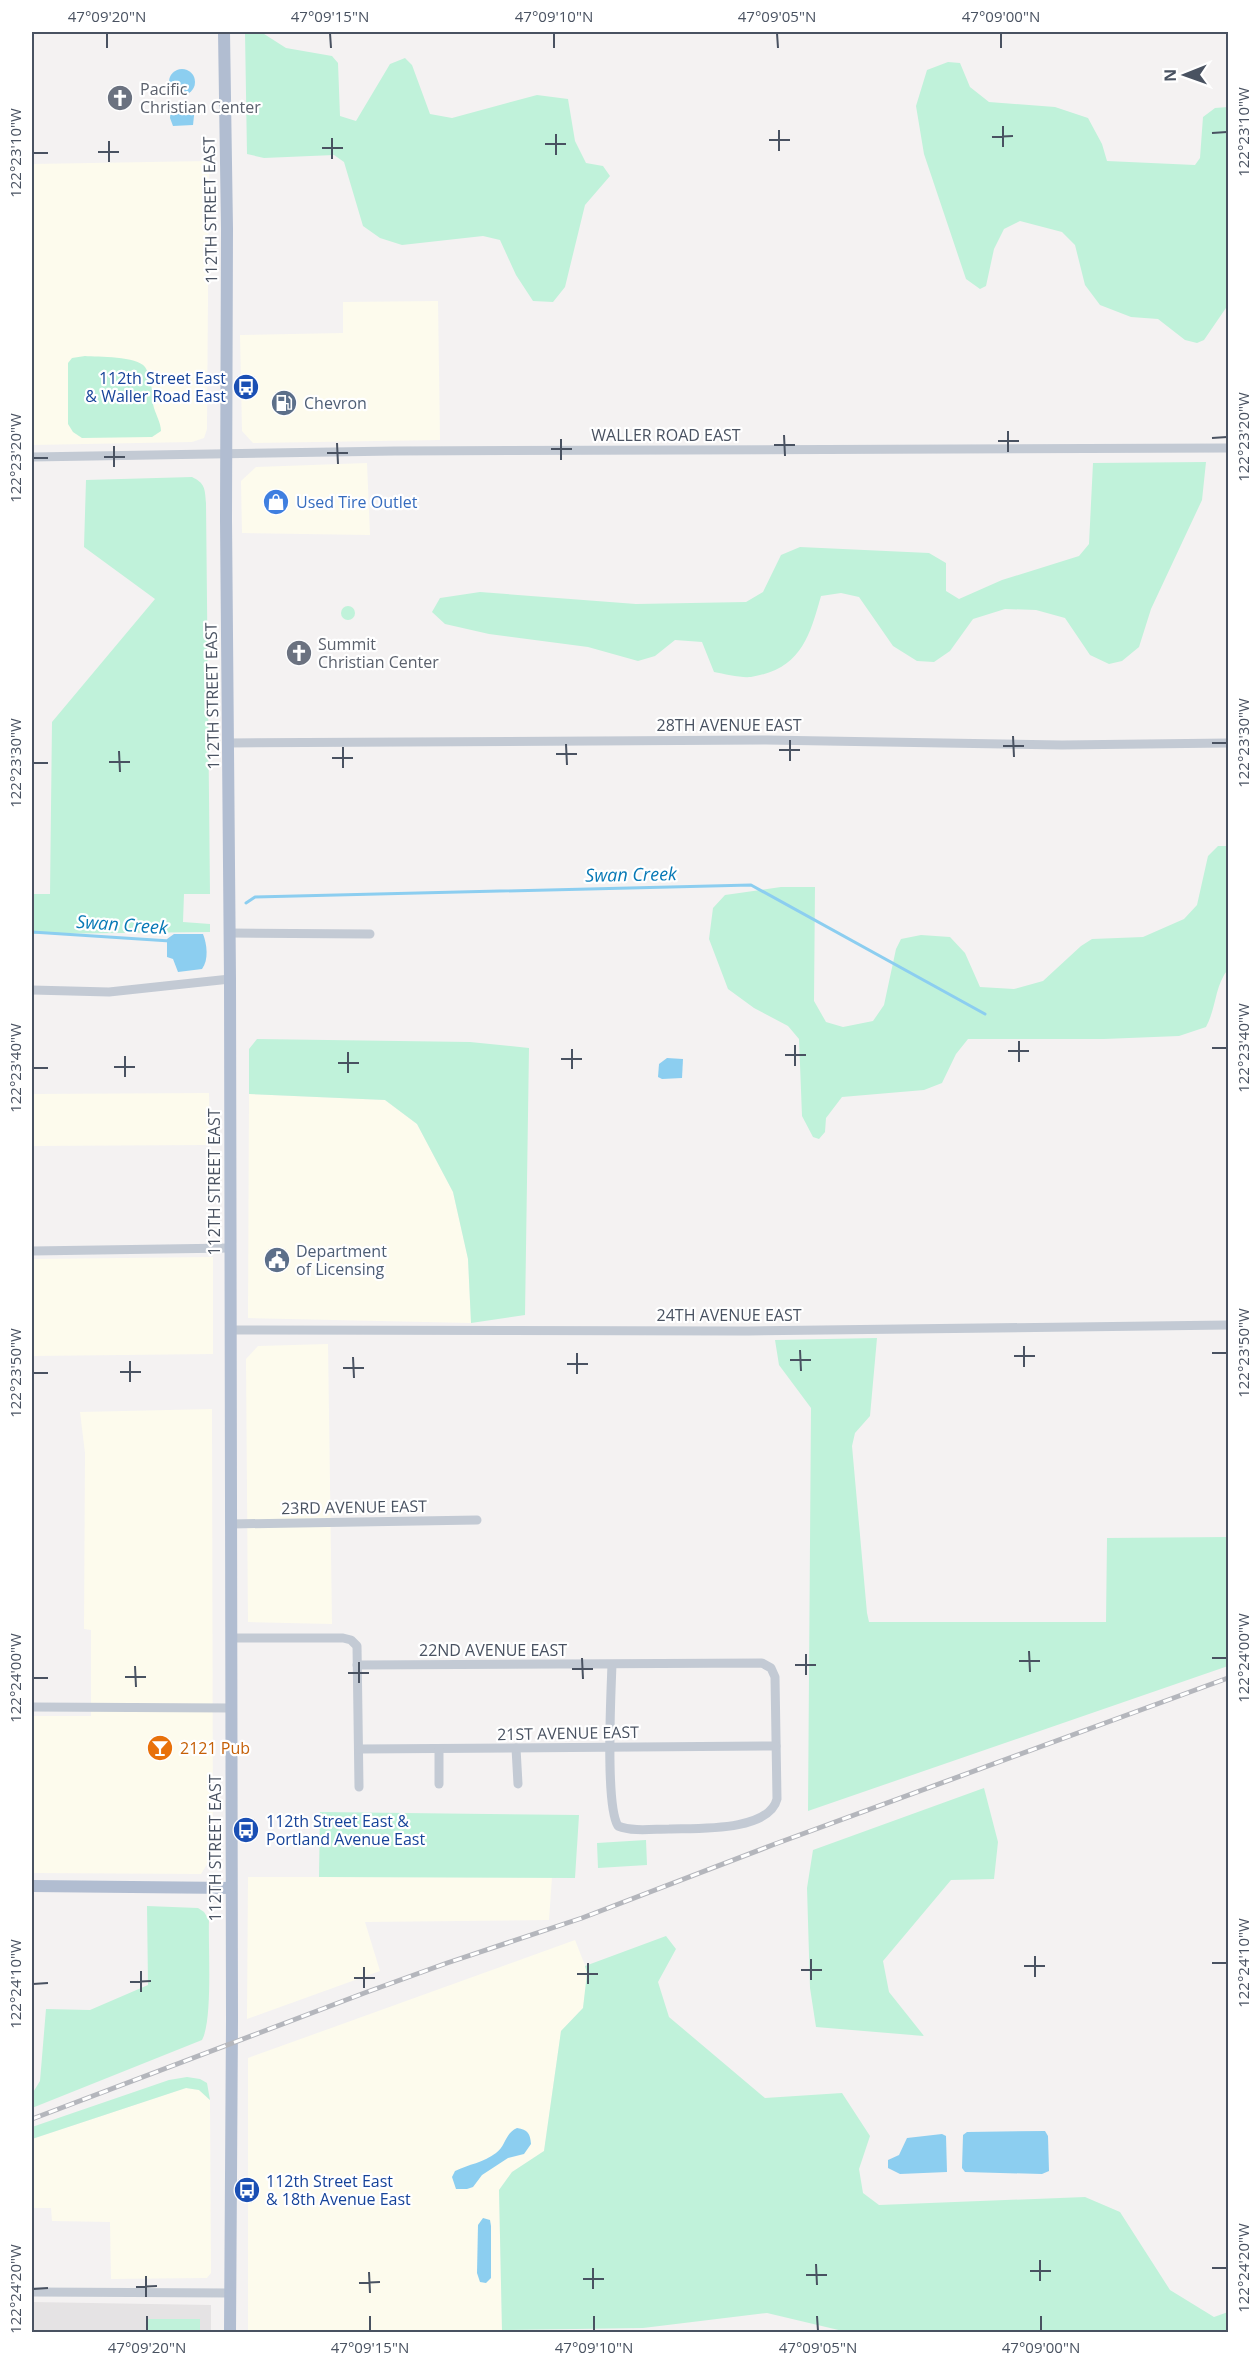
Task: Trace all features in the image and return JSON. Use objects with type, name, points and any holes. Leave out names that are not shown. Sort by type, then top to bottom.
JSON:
[{"type":"main road","name":"112TH STREET EAST","points":[[224,32],[231,979],[230,2332]]},
{"type":"main road","points":[[32,1886],[231,1888]]},
{"type":"street","name":"WALLER ROAD EAST","points":[[32,457],[227,453],[1228,448]]},
{"type":"street","name":"28TH AVENUE EAST","points":[[229,743],[766,740],[1062,745],[1228,743]]},
{"type":"street","points":[[230,933],[370,934]]},
{"type":"street","points":[[32,990],[109,992],[231,979]]},
{"type":"street","points":[[32,1251],[230,1248]]},
{"type":"street","name":"24TH AVENUE EAST","points":[[231,1330],[748,1330],[1228,1325]]},
{"type":"street","name":"23RD AVENUE EAST","points":[[231,1524],[477,1520]]},
{"type":"street","points":[[231,1638],[343,1638],[354,1643],[358,1649],[359,1787]]},
{"type":"street","name":"22ND AVENUE EAST","points":[[357,1665],[762,1663],[771,1668],[775,1677],[776,1746]]},
{"type":"street","points":[[612,1664],[613,1808],[618,1826],[639,1828],[728,1827],[768,1812],[776,1803],[776,1746]]},
{"type":"street","points":[[32,1707],[231,1708]]},
{"type":"street","name":"21ST AVENUE EAST","points":[[360,1749],[776,1746]]},
{"type":"street","points":[[516,1748],[518,1784]]},
{"type":"street","points":[[439,1749],[439,1784]]},
{"type":"street","points":[[32,2292],[230,2293]]},
{"type":"shaded area","points":[[209,161],[207,429],[204,438],[192,442],[32,445],[32,164]]},
{"type":"shaded area","points":[[438,301],[440,440],[253,443],[242,431],[240,335],[343,333],[343,302]]},
{"type":"shaded area","points":[[367,463],[370,535],[242,533],[241,481],[256,467]]},
{"type":"shaded area","points":[[209,1093],[210,1145],[32,1146],[32,1094]]},
{"type":"shaded area","points":[[249,1094],[385,1100],[417,1124],[453,1192],[468,1259],[471,1323],[248,1318]]},
{"type":"shaded area","points":[[213,1257],[213,1354],[32,1356],[32,1259]]},
{"type":"shaded area","points":[[328,1344],[332,1624],[248,1622],[246,1359],[258,1346]]},
{"type":"shaded area","points":[[212,1409],[213,1855],[201,1874],[32,1873],[32,1716],[91,1716],[91,1630],[84,1629],[85,1453],[80,1412]]},
{"type":"shaded area","points":[[248,1877],[552,1877],[549,1920],[365,1922],[380,1971],[247,2019]]},
{"type":"shaded area","points":[[575,1940],[588,1973],[583,2008],[561,2031],[544,2151],[512,2172],[499,2190],[502,2332],[248,2332],[248,2058]]},
{"type":"shaded area","points":[[186,2088],[199,2090],[210,2100],[211,2273],[207,2278],[111,2279],[110,2222],[52,2221],[51,2208],[32,2208],[32,2139]]},
{"type":"shaded area","points":[[32,2302],[211,2305],[211,2332],[32,2332]]},
{"type":"green space","points":[[261,32],[286,48],[332,56],[338,63],[340,116],[356,121],[390,64],[405,58],[412,65],[430,114],[452,118],[537,95],[568,99],[575,141],[586,163],[603,166],[610,176],[585,205],[565,287],[553,302],[533,301],[516,275],[500,240],[483,236],[402,245],[380,238],[363,226],[344,162],[334,155],[264,158],[247,154],[245,33]]},
{"type":"green space","points":[[948,62],[960,63],[970,87],[989,102],[1055,107],[1088,118],[1102,144],[1107,161],[1195,165],[1200,158],[1203,117],[1215,108],[1228,107],[1228,305],[1204,340],[1197,343],[1185,340],[1158,319],[1131,317],[1100,305],[1085,285],[1075,245],[1062,232],[1020,221],[1004,229],[994,249],[986,286],[980,289],[966,279],[924,154],[916,106],[927,70]]},
{"type":"green space","points":[[85,356],[126,359],[141,363],[150,380],[153,404],[161,431],[152,437],[82,438],[73,432],[68,424],[68,363],[72,358]]},
{"type":"green space","points":[[1206,462],[1202,500],[1151,609],[1139,647],[1122,661],[1109,664],[1090,655],[1065,618],[1036,610],[1005,609],[973,619],[950,651],[934,662],[917,661],[893,646],[859,597],[841,593],[821,596],[812,626],[800,650],[792,659],[768,673],[751,677],[714,672],[702,642],[675,640],[655,656],[638,661],[588,647],[489,634],[445,624],[432,612],[440,598],[480,592],[636,604],[746,602],[763,592],[781,555],[800,547],[929,553],[946,563],[946,591],[959,599],[1002,580],[1079,556],[1089,544],[1093,463]]},
{"type":"green space","points":[[192,477],[204,487],[206,503],[210,894],[184,894],[183,922],[210,924],[210,932],[32,934],[32,894],[50,894],[52,722],[155,599],[84,547],[86,480]]},
{"type":"green space","points":[[345,606],[351,606],[355,613],[351,620],[345,620],[341,616],[341,610]]},
{"type":"green space","points":[[1218,846],[1228,846],[1228,969],[1220,983],[1206,1027],[1179,1036],[1104,1039],[968,1039],[956,1054],[942,1083],[924,1090],[842,1097],[826,1118],[825,1132],[819,1139],[813,1137],[802,1116],[799,1039],[788,1026],[754,1008],[728,989],[709,939],[713,908],[725,895],[781,887],[815,887],[814,1001],[826,1022],[843,1027],[873,1021],[884,1005],[896,949],[901,939],[921,935],[950,937],[965,953],[980,987],[1014,989],[1043,981],[1081,946],[1092,939],[1143,937],[1184,919],[1197,905],[1208,856]]},
{"type":"green space","points":[[257,1039],[470,1042],[529,1048],[525,1315],[471,1323],[468,1259],[453,1192],[417,1124],[385,1100],[249,1094],[249,1049]]},
{"type":"green space","points":[[877,1338],[870,1416],[855,1433],[852,1446],[869,1622],[1106,1622],[1107,1538],[1228,1537],[1228,1666],[808,1811],[811,1408],[779,1365],[775,1340]]},
{"type":"green space","points":[[984,1788],[998,1842],[994,1879],[951,1880],[883,1961],[889,1992],[924,2036],[816,2027],[810,1988],[807,1888],[813,1850]]},
{"type":"green space","points":[[320,1812],[579,1815],[575,1878],[319,1877]]},
{"type":"green space","points":[[646,1840],[647,1865],[598,1868],[597,1843]]},
{"type":"green space","points":[[147,1906],[198,1908],[209,1920],[209,2000],[202,2040],[32,2108],[32,2094],[40,2081],[46,2009],[90,2010],[148,1985]]},
{"type":"green space","points":[[666,1936],[676,1949],[658,1982],[669,2017],[765,2098],[842,2093],[870,2136],[859,2169],[863,2193],[879,2205],[1085,2197],[1120,2212],[1170,2290],[1214,2317],[1228,2312],[1228,2332],[847,2332],[767,2313],[643,2328],[502,2330],[499,2190],[512,2172],[544,2151],[561,2031],[583,2008],[587,1973],[585,1966]]},
{"type":"green space","points":[[187,2077],[200,2079],[207,2083],[210,2100],[199,2090],[186,2088],[32,2139],[32,2127],[169,2080]]},
{"type":"green space","points":[[148,2319],[200,2319],[200,2332],[148,2332]]},
{"type":"water","points":[[182,69],[191,73],[195,82],[191,91],[182,95],[173,91],[169,82],[173,73]]},
{"type":"water","points":[[176,104],[193,104],[195,107],[193,125],[173,126],[170,118],[171,108]]},
{"type":"water","points":[[174,934],[203,934],[207,952],[202,969],[178,972],[173,959],[167,957],[167,939]]},
{"type":"water","points":[[667,1058],[683,1059],[682,1078],[662,1079],[658,1077],[659,1064]]},
{"type":"water","points":[[517,2128],[526,2131],[530,2137],[531,2144],[524,2154],[508,2158],[482,2175],[473,2187],[456,2189],[452,2177],[455,2171],[496,2153],[510,2133]]},
{"type":"water","points":[[1045,2131],[1048,2136],[1049,2171],[1042,2174],[965,2172],[962,2168],[963,2135],[967,2132]]},
{"type":"water","points":[[942,2134],[946,2136],[947,2172],[900,2174],[888,2168],[888,2160],[899,2155],[907,2138]]},
{"type":"water","points":[[483,2218],[490,2220],[491,2226],[491,2278],[486,2283],[480,2282],[477,2273],[478,2225]]},
{"type":"waterway","name":"Swan Creek","points":[[246,903],[255,897],[751,885],[985,1014]]},
{"type":"waterway","name":"Swan Creek","points":[[32,932],[170,941]]},
{"type":"railway","points":[[32,2119],[367,1992],[582,1918],[775,1844],[1228,1678]]},
{"type":"place","name":"Pacific Christian Center","points":[[120,98]]},
{"type":"place","name":"112th Street East & Waller Road East","points":[[246,387]]},
{"type":"place","name":"Chevron","points":[[284,403]]},
{"type":"place","name":"Used Tire Outlet","points":[[276,502]]},
{"type":"place","name":"Summit Christian Center","points":[[299,653]]},
{"type":"place","name":"Department of Licensing","points":[[277,1260]]},
{"type":"place","name":"2121 Pub","points":[[160,1748]]},
{"type":"place","name":"112th Street East & Portland Avenue East","points":[[246,1830]]},
{"type":"place","name":"112th Street East & 18th Avenue East","points":[[247,2190]]}]
